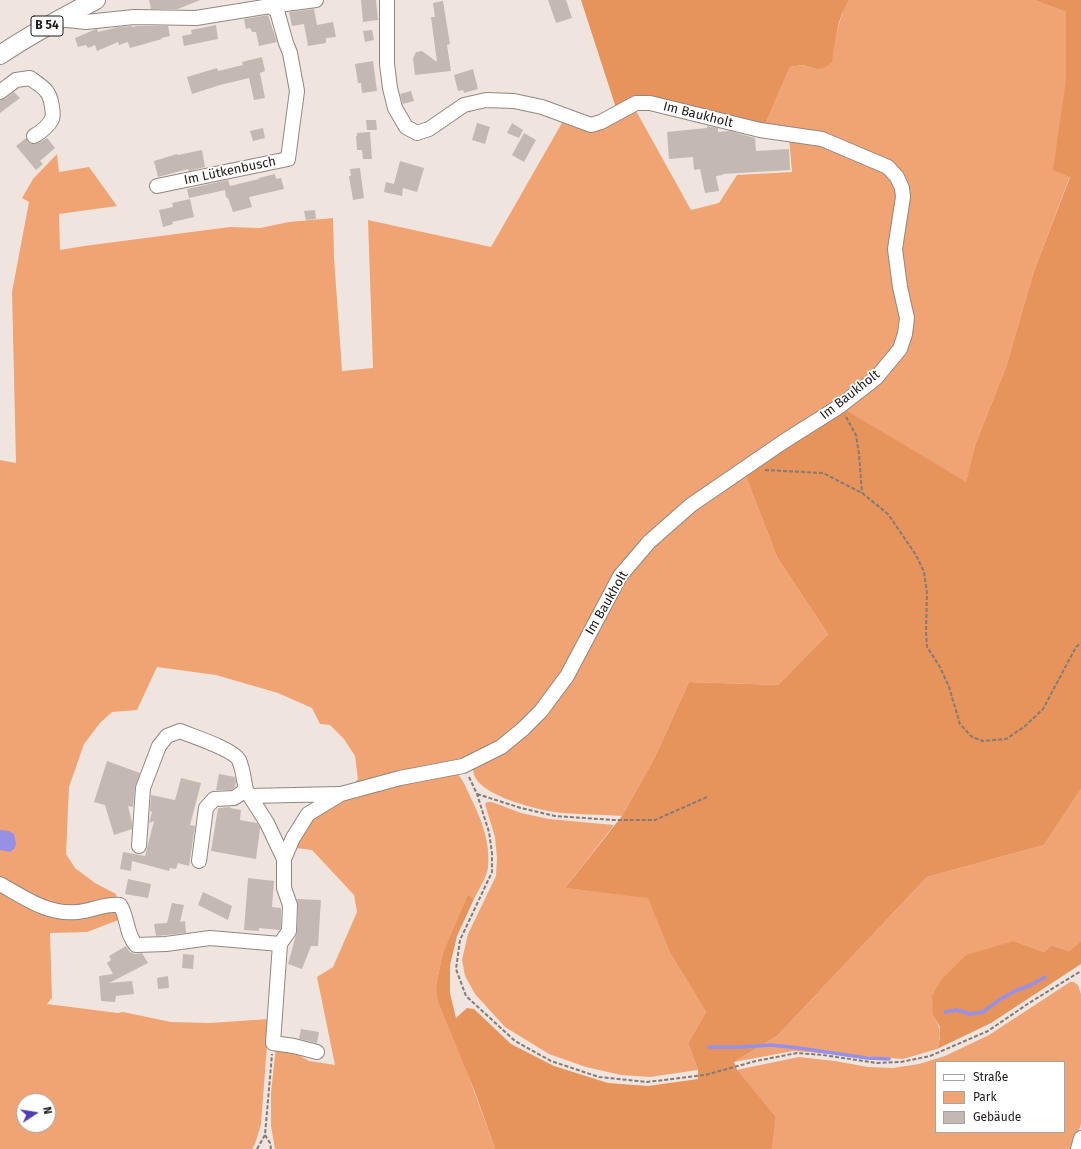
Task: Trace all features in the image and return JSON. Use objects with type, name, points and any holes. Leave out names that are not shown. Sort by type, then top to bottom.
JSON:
[{"type":"main road","name":"B 54","points":[[0,55],[58,19],[96,0]]},
{"type":"street","points":[[58,19],[86,22],[134,17],[196,18],[316,0]]},
{"type":"street","name":"Im Baukholt","points":[[280,944],[289,931],[290,905],[284,888],[284,859],[293,838],[308,814],[341,794],[400,778],[463,766],[501,747],[523,729],[541,711],[567,676],[620,576],[648,542],[691,505],[777,446],[840,406],[876,378],[900,350],[905,334],[907,318],[900,287],[895,249],[903,197],[902,188],[897,177],[888,167],[822,139],[760,130],[650,103],[636,103],[601,122],[591,125],[542,107],[514,101],[486,100],[464,105],[429,130],[417,133],[406,127],[395,108],[390,88],[387,64],[387,0]]},
{"type":"street","name":"Im Lütkenbusch","points":[[156,186],[288,159],[298,91],[290,53],[277,11],[270,6]]},
{"type":"street","points":[[0,92],[16,80],[30,78],[47,92],[52,106],[52,118],[44,129],[34,136]]},
{"type":"street","points":[[139,846],[143,788],[159,746],[167,736],[180,731],[224,749],[238,758],[248,793],[267,823],[284,859]]},
{"type":"street","points":[[199,861],[206,808],[214,799],[234,798],[248,793],[341,794]]},
{"type":"street","points":[[0,884],[45,909],[63,913],[78,912],[113,904],[120,905],[123,910],[131,939],[136,945],[166,944],[210,938],[280,944],[273,1043],[294,1046],[317,1052]]},
{"type":"street","points":[[1078,1149],[1081,1138]]},
{"type":"path","points":[[840,406],[856,435],[862,493]]},
{"type":"path","points":[[764,470],[823,474],[862,493],[888,514],[916,555],[924,572],[927,593],[927,647],[940,667],[949,688],[960,724],[972,737],[983,741],[1006,739],[1024,728],[1043,709],[1076,647],[1081,643]]},
{"type":"path","points":[[463,766],[477,794],[489,832],[492,854],[492,872],[460,940],[456,969],[466,996],[515,1041],[551,1061],[599,1077],[647,1082],[704,1075],[756,1061],[796,1053],[877,1062],[901,1062],[930,1056],[988,1031],[1029,1002],[1081,971]]},
{"type":"path","points":[[477,794],[521,808],[555,816],[613,820],[655,820],[707,797]]},
{"type":"path","points":[[257,1149],[265,1135],[273,1043]]},
{"type":"path","points":[[265,1135],[270,1143],[271,1149]]},
{"type":"green space","points":[[849,0],[1034,0],[1066,12],[1066,80],[1070,176],[1034,271],[1006,367],[975,445],[966,483],[848,411],[846,407],[904,351],[899,256],[900,172],[765,125],[790,67],[803,65],[816,69],[835,37],[844,8]]},
{"type":"green space","points":[[635,109],[691,210],[719,203],[737,175],[792,172],[789,138],[821,144],[884,170],[896,187],[902,321],[895,347],[873,374],[638,546],[569,664],[545,700],[503,739],[473,755],[350,788],[358,779],[355,756],[344,739],[330,725],[320,724],[312,708],[278,693],[216,675],[157,667],[137,710],[112,712],[100,723],[84,744],[69,787],[66,854],[75,868],[95,883],[116,894],[117,899],[61,909],[0,879],[0,460],[16,463],[12,292],[29,202],[22,198],[33,179],[57,154],[59,172],[89,167],[117,206],[59,214],[60,250],[230,227],[260,228],[289,222],[333,218],[334,257],[342,371],[373,368],[368,220],[491,247],[563,121],[588,130]]},
{"type":"green space","points":[[745,474],[777,557],[828,634],[778,685],[689,682],[655,757],[622,816],[571,814],[545,810],[504,798],[480,784],[474,775],[474,765],[529,730],[622,581],[654,542],[692,511]]},
{"type":"green space","points":[[454,771],[463,781],[481,820],[488,849],[488,868],[474,899],[468,896],[443,952],[436,985],[495,1149],[275,1149],[271,1126],[271,1093],[276,1046],[292,1051],[309,1061],[335,1065],[317,977],[333,967],[357,912],[354,895],[312,850],[296,848],[303,832],[317,815],[333,804],[399,782]]},
{"type":"green space","points":[[1081,789],[1081,941],[1069,951],[1051,945],[1044,952],[1014,941],[933,1015],[940,1031],[940,1039],[937,1049],[903,1059],[793,1051],[734,1062],[777,1036],[927,877],[1044,845]]},
{"type":"green space","points":[[487,802],[492,802],[521,813],[549,819],[614,825],[565,888],[648,897],[669,951],[706,1012],[688,1043],[698,1070],[650,1077],[621,1075],[586,1067],[549,1054],[505,1027],[475,994],[465,976],[462,960],[468,934],[496,876],[497,858],[495,837],[485,804]]},
{"type":"green space","points":[[0,889],[48,913],[115,909],[121,919],[87,932],[50,933],[52,998],[47,1004],[118,1013],[123,1012],[171,1022],[210,1023],[269,1019],[261,1124],[252,1149],[0,1149]]},
{"type":"green space","points":[[1070,982],[1074,982],[1078,985],[1081,994],[1081,1124],[1073,1149],[772,1149],[776,1117],[736,1070],[799,1057],[835,1061],[868,1067],[893,1068],[919,1064],[945,1056],[989,1035]]},
{"type":"shaded area","points":[[581,0],[849,0],[839,22],[832,62],[824,68],[816,69],[803,65],[790,67],[765,125],[646,97],[616,108]]},
{"type":"shaded area","points":[[1034,0],[1081,0],[1081,789],[1044,845],[927,877],[777,1036],[734,1062],[737,1070],[776,1117],[772,1149],[495,1149],[475,1092],[438,1001],[436,985],[443,952],[468,895],[474,899],[457,936],[450,965],[450,993],[456,1018],[467,1008],[474,1009],[511,1044],[554,1066],[608,1083],[648,1086],[698,1079],[698,1070],[688,1043],[706,1012],[669,951],[648,898],[565,888],[622,816],[655,757],[689,682],[778,685],[828,634],[777,557],[745,474],[846,407],[848,411],[966,482],[975,445],[1006,367],[1034,271],[1070,177],[1053,170],[1066,80],[1066,12]]},
{"type":"shaded area","points":[[0,830],[9,831],[14,834],[16,843],[15,848],[10,852],[0,850]]},
{"type":"shaded area","points":[[1014,941],[1044,952],[1051,945],[1069,951],[1081,941],[1081,964],[991,1023],[937,1049],[940,1038],[940,1027],[933,1015],[932,996],[942,979],[966,955]]},
{"type":"building","points":[[149,0],[200,0],[178,9],[151,9]]},
{"type":"building","points":[[361,0],[376,0],[378,20],[363,22]]},
{"type":"building","points":[[548,0],[566,0],[572,18],[556,23]]},
{"type":"building","points":[[443,1],[450,44],[447,45],[451,71],[415,75],[413,58],[416,52],[422,51],[437,62],[431,17],[435,17],[433,3]]},
{"type":"building","points":[[314,9],[317,25],[333,22],[336,37],[326,38],[326,43],[308,46],[304,24],[292,26],[289,12]]},
{"type":"building","points":[[268,15],[277,42],[259,46],[256,32],[252,32],[250,28],[246,29],[244,19]]},
{"type":"building","points":[[216,25],[218,39],[184,46],[182,36],[192,34],[191,30]]},
{"type":"building","points":[[168,26],[170,36],[130,48],[128,42],[119,45],[118,42],[97,51],[95,45],[88,48],[86,45],[78,47],[75,38],[96,29],[98,32],[118,27]]},
{"type":"building","points":[[372,30],[374,40],[365,42],[363,31]]},
{"type":"building","points":[[262,57],[265,71],[260,73],[265,98],[254,100],[249,78],[192,94],[187,77],[217,68],[218,71],[243,65],[242,62]]},
{"type":"building","points":[[373,61],[377,91],[362,93],[361,83],[358,83],[355,64]]},
{"type":"building","points":[[473,69],[478,89],[464,93],[463,90],[458,91],[454,75]]},
{"type":"building","points":[[411,91],[414,101],[403,104],[400,94]]},
{"type":"building","points":[[14,92],[20,98],[0,113],[0,100],[5,99]]},
{"type":"building","points":[[366,120],[376,120],[377,130],[367,130]]},
{"type":"building","points":[[477,123],[490,127],[485,144],[472,140]]},
{"type":"building","points":[[512,123],[523,130],[519,138],[507,133]]},
{"type":"building","points":[[707,126],[718,128],[718,132],[730,131],[755,138],[756,151],[789,149],[790,170],[722,174],[723,175],[716,176],[719,191],[705,193],[700,169],[694,170],[693,157],[669,159],[667,132],[707,128]]},
{"type":"building","points":[[263,128],[265,138],[253,141],[250,131]]},
{"type":"building","points":[[370,132],[372,159],[363,159],[362,150],[357,150],[356,136],[357,133]]},
{"type":"building","points":[[524,133],[536,140],[524,162],[512,155]]},
{"type":"building","points":[[26,138],[30,143],[34,144],[47,138],[55,148],[40,161],[43,164],[36,170],[16,146]]},
{"type":"building","points":[[202,150],[205,167],[189,171],[188,169],[158,177],[154,161],[177,154]]},
{"type":"building","points":[[400,161],[424,168],[417,192],[403,188],[402,196],[384,192],[386,182],[394,184]]},
{"type":"building","points":[[360,168],[364,198],[353,200],[349,176],[351,176],[350,169]]},
{"type":"building","points":[[275,174],[276,179],[281,178],[284,189],[249,197],[252,207],[233,212],[228,198],[226,197],[225,190],[189,198],[187,189],[228,180],[230,186]]},
{"type":"building","points":[[190,199],[194,217],[172,222],[173,224],[163,227],[159,210],[173,207],[172,203]]},
{"type":"building","points":[[315,210],[316,219],[306,220],[304,211]]},
{"type":"building","points":[[107,761],[140,773],[135,787],[133,807],[128,806],[132,829],[114,835],[105,805],[94,802]]},
{"type":"building","points":[[219,774],[235,777],[235,787],[231,790],[216,790]]},
{"type":"building","points":[[181,778],[201,783],[190,825],[195,826],[189,866],[178,863],[176,869],[170,868],[169,871],[132,861],[131,871],[120,869],[123,852],[145,856],[154,821],[149,823],[152,812],[150,811],[151,795],[175,800]]},
{"type":"building","points":[[230,807],[241,810],[240,820],[257,823],[260,827],[256,859],[211,851],[218,808]]},
{"type":"building","points":[[248,878],[274,881],[272,907],[281,908],[280,930],[259,928],[259,931],[244,930]]},
{"type":"building","points":[[128,879],[151,884],[148,898],[125,894]]},
{"type":"building","points":[[203,892],[232,906],[228,920],[198,905]]},
{"type":"building","points":[[297,899],[321,900],[318,946],[311,946],[302,969],[288,964],[297,931]]},
{"type":"building","points":[[172,903],[184,905],[180,922],[185,921],[186,933],[156,936],[154,924],[167,923]]},
{"type":"building","points":[[126,946],[130,952],[135,954],[142,953],[148,963],[109,983],[132,981],[134,994],[116,996],[115,1002],[101,1001],[99,976],[113,974],[107,963],[111,960],[109,956]]},
{"type":"building","points":[[183,954],[194,955],[193,969],[182,968]]},
{"type":"building","points":[[168,976],[169,988],[158,989],[157,978]]},
{"type":"building","points":[[301,1029],[319,1032],[317,1043],[299,1039]]},
{"type":"waterway","points":[[945,1012],[957,1010],[970,1014],[983,1012],[999,1000],[1045,977]]},
{"type":"waterway","points":[[709,1047],[771,1045],[867,1058],[889,1059]]}]
